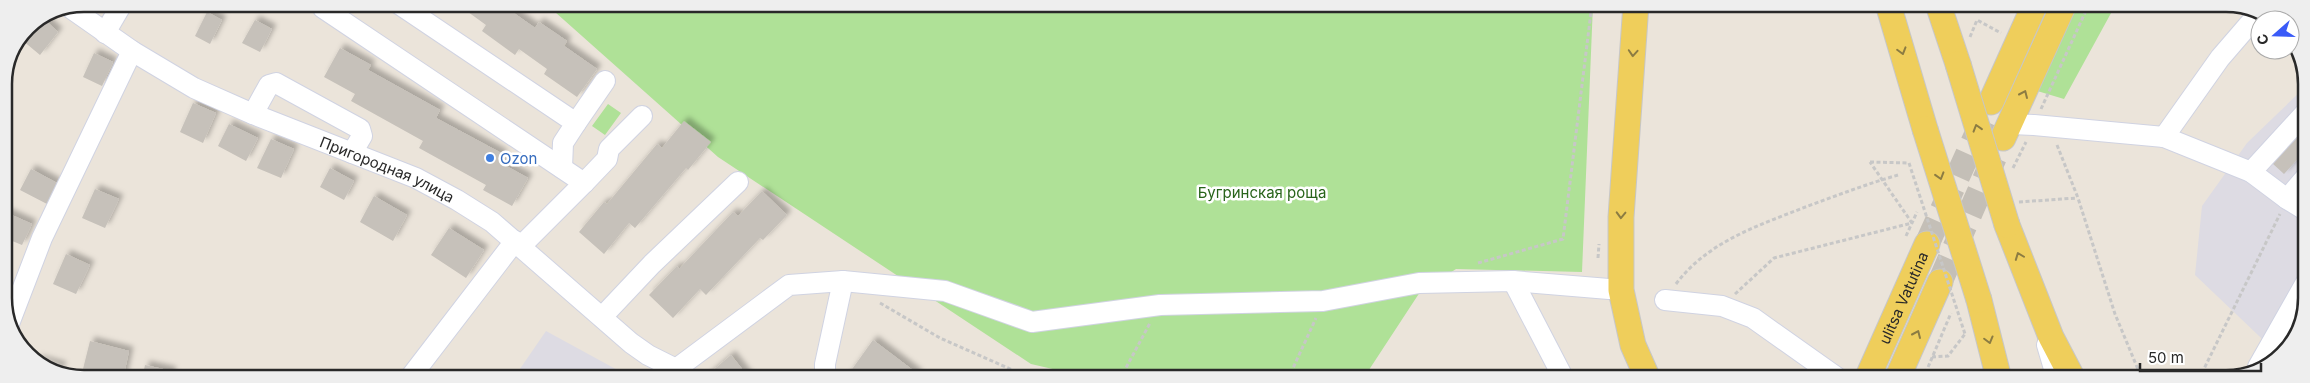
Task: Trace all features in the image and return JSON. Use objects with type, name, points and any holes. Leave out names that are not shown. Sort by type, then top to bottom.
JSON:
[{"type":"main road","points":[[1635,12],[1621,217],[1621,290],[1633,346],[1644,370]]},
{"type":"main road","points":[[1890,12],[1997,370]]},
{"type":"main road","points":[[1942,12],[1962,55],[2007,225],[2051,338],[2068,370]]},
{"type":"main road","points":[[1991,102],[2031,12]]},
{"type":"main road","points":[[2016,129],[2061,12]]},
{"type":"main road","name":"ulitsa Vatutina","points":[[1871,370],[1927,244]]},
{"type":"main road","name":"ulitsa Vatutina","points":[[1901,370],[1940,282]]},
{"type":"street","points":[[105,33],[117,12]]},
{"type":"street","points":[[329,12],[584,182]]},
{"type":"street","points":[[411,12],[576,123]]},
{"type":"street","name":"Пригородная улица","points":[[77,13],[132,51],[194,88],[253,114],[416,178],[492,222],[667,370]]},
{"type":"street","points":[[2164,137],[2220,58],[2250,23]]},
{"type":"street","points":[[14,312],[42,238],[132,51]]},
{"type":"street","points":[[562,168],[563,143],[605,81]]},
{"type":"street","points":[[253,114],[269,85],[276,83],[360,129],[362,136],[352,153]]},
{"type":"street","points":[[416,370],[518,243],[607,159],[609,149],[642,116]]},
{"type":"street","points":[[2251,172],[2298,121]]},
{"type":"street","points":[[2016,129],[2164,137],[2251,172],[2298,206]]},
{"type":"street","points":[[602,317],[652,264],[738,182]]},
{"type":"street","points":[[2287,199],[2298,186]]},
{"type":"street","points":[[677,370],[789,285],[843,281],[945,291],[1032,322],[1160,305],[1323,301],[1419,283],[1513,282],[1621,290]]},
{"type":"street","points":[[825,370],[825,364],[843,281]]},
{"type":"street","points":[[1513,282],[1559,370]]},
{"type":"street","points":[[2030,286],[2054,370]]},
{"type":"street","points":[[2261,361],[2298,296]]},
{"type":"street","points":[[1665,300],[1722,306],[1753,318],[1826,370]]},
{"type":"path","points":[[1474,264],[1563,238],[1591,12]]},
{"type":"path","points":[[2013,168],[2016,129],[2084,12]]},
{"type":"path","points":[[1962,55],[1977,20],[2002,33]]},
{"type":"path","points":[[2016,129],[2050,136],[2059,148],[2078,198],[2115,314],[2138,370]]},
{"type":"path","points":[[1722,306],[1774,258],[1912,224],[1870,162],[1909,163],[1965,334],[1948,356],[1931,357]]},
{"type":"path","points":[[1665,300],[1684,274],[1724,241],[1772,218],[1898,175]]},
{"type":"path","points":[[2018,202],[2078,198]]},
{"type":"path","points":[[2203,370],[2287,199]]},
{"type":"path","points":[[875,300],[940,338],[1012,370]]},
{"type":"path","points":[[1292,370],[1323,301]]},
{"type":"path","points":[[1125,370],[1160,305]]},
{"type":"path","points":[[1927,370],[1951,313]]},
{"type":"shaded area","points":[[2298,94],[2298,299],[2294,322],[2288,335],[2275,351],[2195,275],[2202,206],[2247,143]]},
{"type":"shaded area","points":[[546,331],[618,370],[519,370]]},
{"type":"green space","name":"Бугринская роща","points":[[555,12],[1593,12],[1582,272],[1456,269],[1420,292],[1369,370],[1057,370],[1031,364],[718,157]]},
{"type":"green space","points":[[2070,12],[2112,12],[2064,99],[2034,90]]},
{"type":"green space","points":[[608,104],[621,113],[605,135],[592,126]]},
{"type":"building","points":[[207,12],[222,20],[210,44],[195,36]]},
{"type":"building","points":[[468,12],[512,12],[535,28],[539,22],[567,41],[564,46],[597,69],[577,97],[544,74],[547,69],[519,49],[515,55],[482,31],[486,25]]},
{"type":"building","points":[[255,20],[272,29],[260,52],[242,43]]},
{"type":"building","points":[[48,23],[58,32],[40,55],[26,43],[33,33]]},
{"type":"building","points":[[340,48],[371,65],[368,70],[440,110],[436,118],[503,154],[499,162],[528,178],[512,206],[483,190],[486,185],[419,148],[423,141],[351,101],[355,94],[324,77]]},
{"type":"building","points":[[94,53],[113,62],[102,86],[83,77]]},
{"type":"building","points":[[193,103],[216,113],[203,143],[180,132]]},
{"type":"building","points":[[684,121],[711,142],[688,170],[686,168],[635,228],[629,223],[604,254],[579,232],[604,202],[607,204],[657,144],[662,148]]},
{"type":"building","points":[[229,124],[258,138],[246,161],[218,146]]},
{"type":"building","points":[[2298,135],[2298,159],[2284,174],[2272,163]]},
{"type":"building","points":[[271,139],[294,149],[281,178],[257,168]]},
{"type":"building","points":[[330,168],[354,181],[344,200],[320,187]]},
{"type":"building","points":[[31,169],[57,183],[47,204],[20,190]]},
{"type":"building","points":[[95,189],[119,199],[105,228],[82,218]]},
{"type":"building","points":[[762,191],[787,215],[763,240],[760,238],[706,295],[700,289],[673,318],[649,295],[677,266],[679,269],[733,212],[738,216]]},
{"type":"building","points":[[374,196],[407,215],[393,241],[360,222]]},
{"type":"building","points":[[12,215],[32,224],[22,245],[12,241]]},
{"type":"building","points":[[449,228],[484,250],[466,278],[431,255]]},
{"type":"building","points":[[66,254],[90,265],[76,294],[53,284]]},
{"type":"building","points":[[873,340],[913,370],[851,370]]},
{"type":"building","points":[[90,341],[129,351],[125,370],[83,370]]},
{"type":"building","points":[[731,355],[743,370],[714,370]]},
{"type":"building","points":[[145,365],[168,370],[144,370]]},
{"type":"tunnel","points":[[1927,244],[1984,118]]},
{"type":"tunnel","points":[[1940,282],[1995,156]]},
{"type":"place","name":"Ozon","points":[[490,158]]}]
